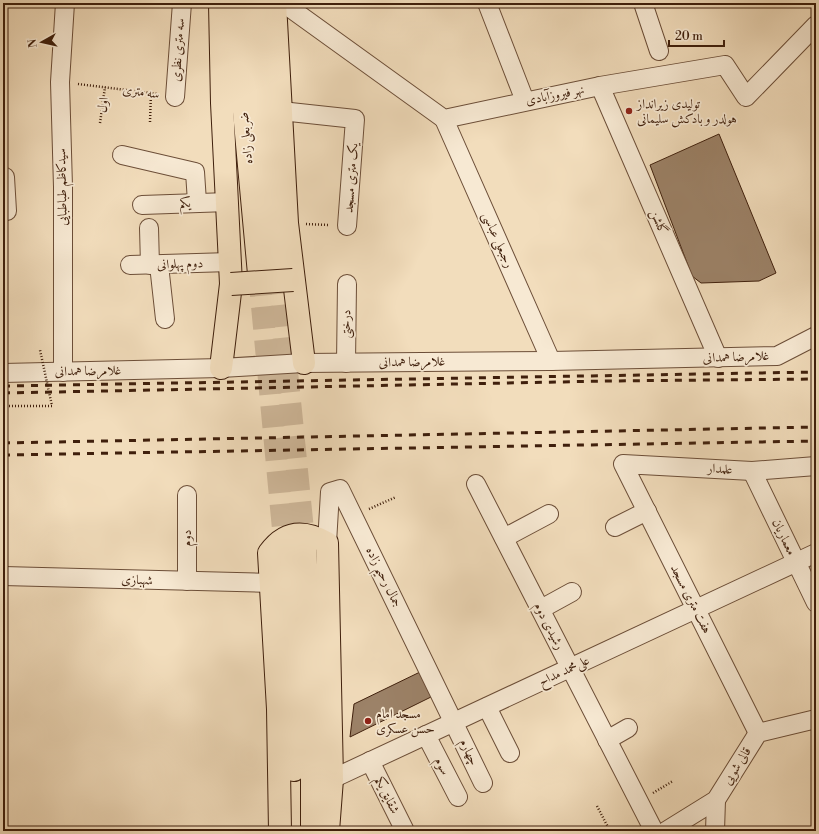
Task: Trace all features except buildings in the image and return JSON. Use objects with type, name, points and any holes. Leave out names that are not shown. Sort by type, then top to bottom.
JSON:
[{"type":"main road","points":[[220,3],[222,103],[231,284],[221,368]]},
{"type":"main road","name":"ضربعلی زاده","points":[[234,3],[276,275]]},
{"type":"main road","name":"ضربعلی زاده","points":[[255,3],[266,193],[276,275]]},
{"type":"main road","points":[[275,3],[287,223],[276,275],[304,363]]},
{"type":"main road","points":[[231,284],[276,275]]},
{"type":"main road","points":[[280,831],[278,710],[269,553],[276,544],[295,534],[316,537],[327,543],[332,779],[328,831]]},
{"type":"main road","points":[[292,831],[296,658],[295,550],[312,656],[312,831]]},
{"type":"street","name":"سیدکاظم طباطبایی","points":[[63,372],[63,187],[60,82],[64,3]]},
{"type":"street","name":"سه متری نظری","points":[[175,97],[182,3]]},
{"type":"street","points":[[283,3],[444,119]]},
{"type":"street","points":[[487,3],[525,101]]},
{"type":"street","points":[[643,3],[659,51]]},
{"type":"street","name":"نهر فیروزآبادی","points":[[444,119],[600,86],[725,65],[746,97],[816,25]]},
{"type":"street","name":"گلشن","points":[[600,86],[718,358]]},
{"type":"street","name":"یک متری مسجد","points":[[281,111],[355,119],[347,226]]},
{"type":"street","name":"رجبعلی عباسی","points":[[444,119],[552,361]]},
{"type":"street","points":[[122,155],[196,172],[197,202]]},
{"type":"street","points":[[3,177],[5,177],[7,211]]},
{"type":"street","name":"یکم","points":[[142,205],[228,202]]},
{"type":"street","points":[[149,228],[154,265],[165,319]]},
{"type":"street","name":"دوم پهلوانی","points":[[130,265],[230,262]]},
{"type":"street","name":"درختی","points":[[346,363],[347,284]]},
{"type":"street","name":"غلامرضا همدانی","points":[[3,373],[221,368],[304,363],[552,361],[776,356],[816,336]]},
{"type":"street","name":"علمدار","points":[[623,464],[752,471],[816,466]]},
{"type":"street","name":"هفت متری مسجد","points":[[623,464],[758,733]]},
{"type":"street","name":"معماریان","points":[[752,471],[816,603]]},
{"type":"street","name":"رشیدی دوم","points":[[476,484],[654,831]]},
{"type":"street","name":"جمال رحیم زاده","points":[[327,543],[330,492],[340,489],[455,722]]},
{"type":"street","name":"دوم","points":[[187,581],[188,495]]},
{"type":"street","points":[[615,527],[647,511]]},
{"type":"street","points":[[504,538],[549,514]]},
{"type":"street","points":[[796,562],[816,553]]},
{"type":"street","name":"علی‌محمد مداح","points":[[332,779],[796,562]]},
{"type":"street","name":"شهبازی","points":[[3,576],[271,583]]},
{"type":"street","points":[[541,609],[572,592]]},
{"type":"street","points":[[487,707],[510,753]]},
{"type":"street","name":"قالی شویی","points":[[666,831],[716,800],[758,733],[816,719]]},
{"type":"street","name":"چهارم","points":[[455,722],[483,783]]},
{"type":"street","points":[[608,740],[628,728]]},
{"type":"street","name":"سوم","points":[[426,735],[458,797]]},
{"type":"street","name":"شقایق یکم","points":[[370,761],[404,829]]},
{"type":"street","points":[[715,831],[716,800]]},
{"type":"path","name":"سه متری","points":[[60,82],[151,92],[175,97]]},
{"type":"path","name":"اول","points":[[100,122],[105,87]]},
{"type":"path","points":[[150,122],[151,92]]},
{"type":"path","name":"یک متری مسجد","points":[[287,223],[347,226]]},
{"type":"path","points":[[3,406],[52,406],[40,350]]},
{"type":"path","points":[[354,516],[396,497]]},
{"type":"path","points":[[597,806],[610,831]]},
{"type":"tunnel","points":[[277,272],[305,550]]},
{"type":"tunnel","points":[[259,274],[285,550]]},
{"type":"railway","points":[[3,386],[816,372]]},
{"type":"railway","points":[[3,393],[607,381],[816,379]]},
{"type":"railway","points":[[3,443],[816,427]]},
{"type":"railway","points":[[3,455],[816,441]]},
{"type":"place","name":"تولیدی زیرانداز هولدر و بادکش سلیمانی","points":[[629,111]]},
{"type":"place","name":"مسجد امام حسن عسکری","points":[[368,721]]}]
